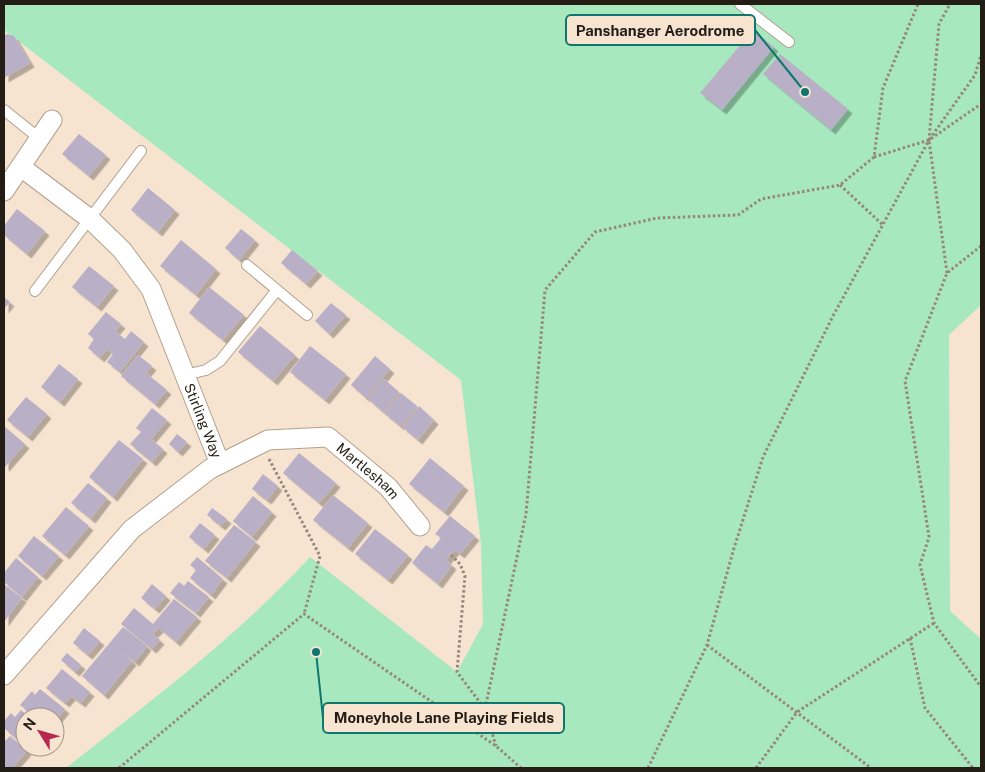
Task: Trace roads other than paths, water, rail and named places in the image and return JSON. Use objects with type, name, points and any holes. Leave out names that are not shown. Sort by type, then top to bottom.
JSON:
[{"type":"street","points":[[4,191],[52,120]]},
{"type":"street","name":"Stirling Way","points":[[4,676],[132,530],[210,469],[220,464],[151,289],[122,250],[90,219],[21,167]]},
{"type":"street","name":"Martlesham","points":[[220,464],[268,440],[328,437],[388,486],[420,526]]},
{"type":"lane","points":[[740,4],[789,42]]},
{"type":"lane","points":[[4,110],[40,139]]},
{"type":"lane","points":[[35,291],[142,151]]},
{"type":"lane","points":[[247,265],[308,315]]},
{"type":"lane","points":[[185,376],[206,370],[220,361],[278,290]]},
{"type":"place","name":"Panshanger Aerodrome","points":[[805,92]]},
{"type":"place","name":"Moneyhole Lane Playing Fields","points":[[316,652]]}]
